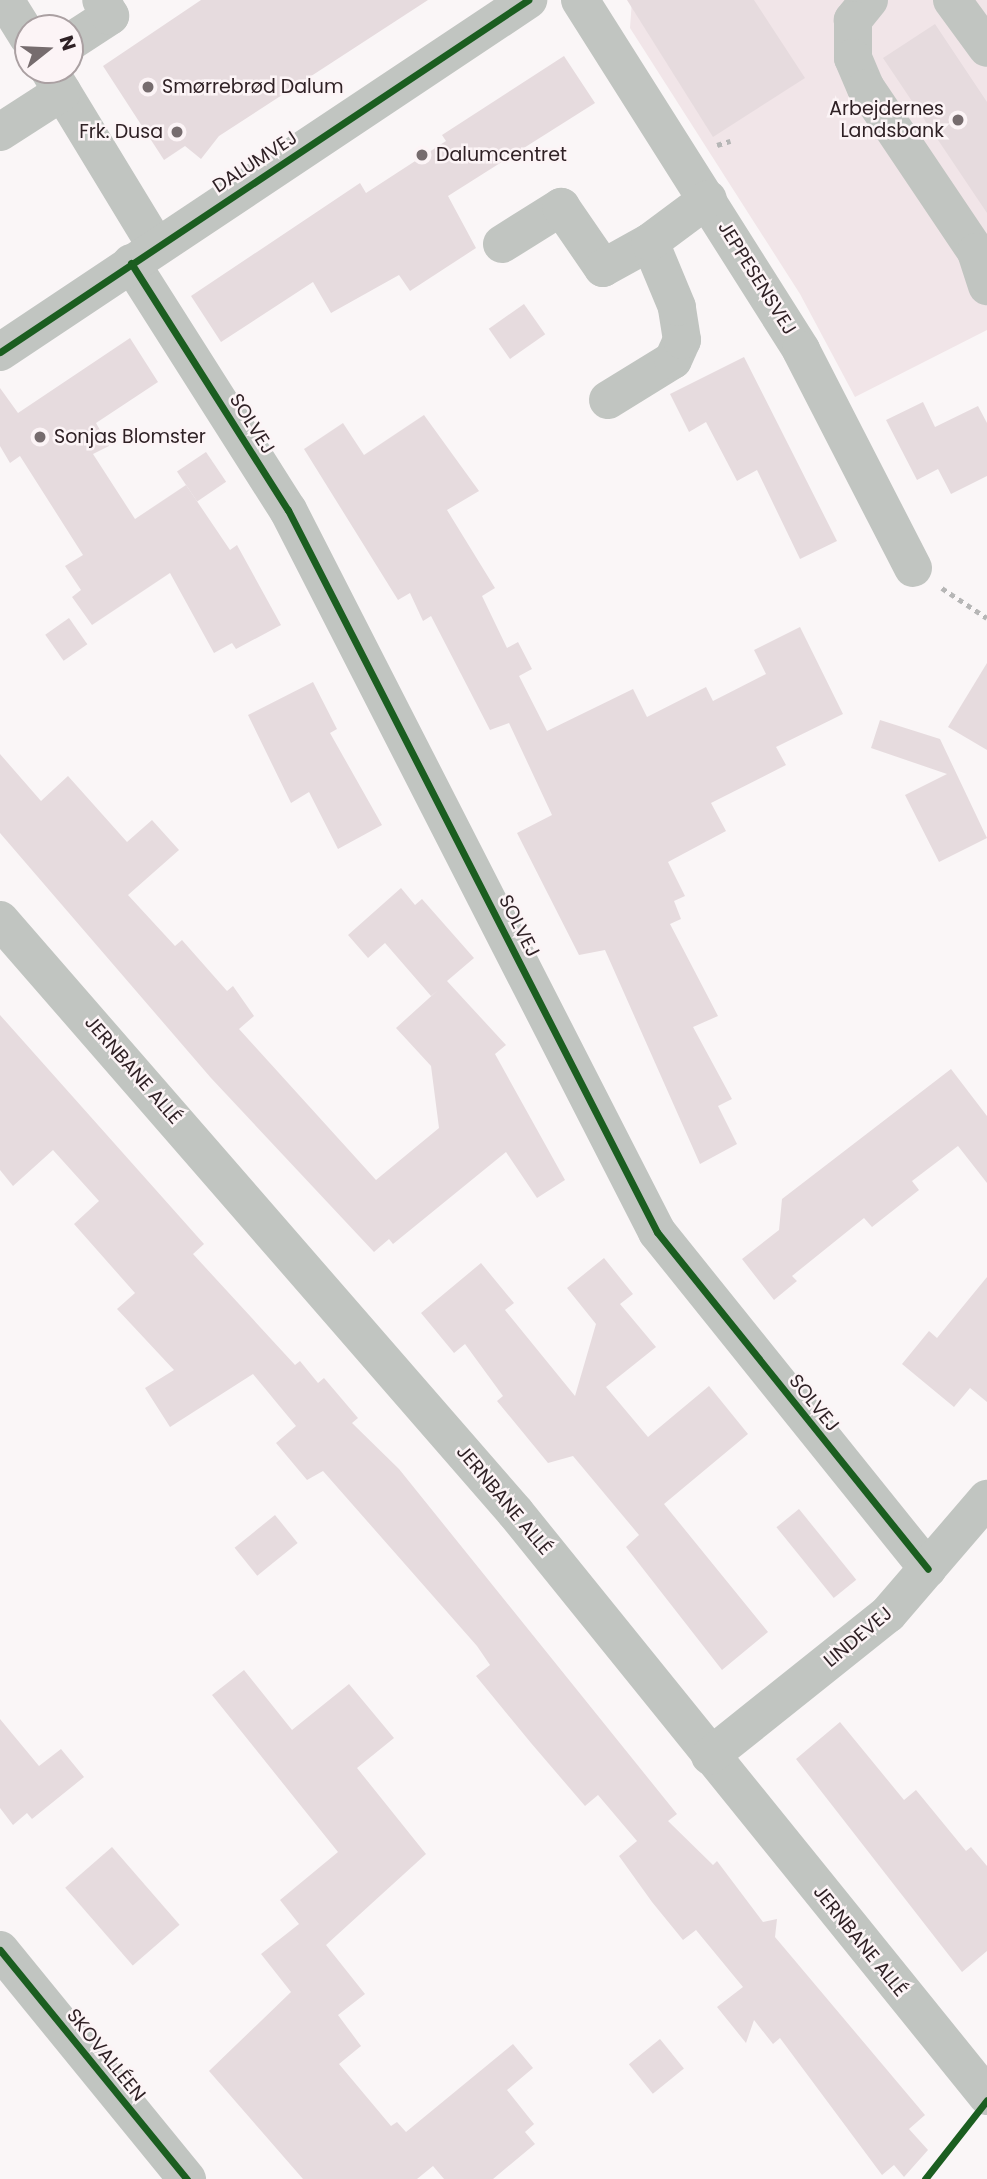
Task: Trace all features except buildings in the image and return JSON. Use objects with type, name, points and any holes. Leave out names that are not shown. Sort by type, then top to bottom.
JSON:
[{"type":"street","points":[[84,33],[110,16],[101,0]]},
{"type":"street","name":"DALUMVEJ","points":[[5,338],[144,255],[528,0]]},
{"type":"street","name":"JEPPESENSVEJ","points":[[580,0],[801,350],[913,568]]},
{"type":"street","points":[[869,0],[853,20],[853,58],[866,88],[976,252],[987,286]]},
{"type":"street","points":[[952,0],[987,48]]},
{"type":"street","points":[[0,132],[52,84]]},
{"type":"street","name":"SOLVEJ","points":[[57,84],[144,255],[288,510],[657,1232],[928,1569]]},
{"type":"street","points":[[502,244],[561,207],[603,268],[650,242],[708,199]]},
{"type":"street","points":[[608,400],[673,360],[682,340],[677,307],[650,242]]},
{"type":"street","name":"JERNBANE ALLÉ","points":[[0,920],[515,1512],[987,2096]]},
{"type":"street","name":"LINDEVEJ","points":[[710,1756],[888,1614],[987,1499]]},
{"type":"street","name":"SKOVALLÉEN","points":[[0,1950],[187,2179]]},
{"type":"path","points":[[913,568],[987,618]]},
{"type":"shaded area","points":[[632,0],[987,0],[987,330],[855,397],[800,294],[630,28]]},
{"type":"cycle path","points":[[0,352],[528,0]]},
{"type":"cycle path","points":[[131,263],[288,510],[657,1232],[928,1569]]},
{"type":"cycle path","points":[[0,1950],[187,2179]]},
{"type":"cycle path","points":[[925,2179],[987,2100]]},
{"type":"place","name":"Smørrebrød Dalum","points":[[148,87]]},
{"type":"place","name":"Arbejdernes Landsbank","points":[[958,120]]},
{"type":"place","name":"Frk. Dusa","points":[[177,132]]},
{"type":"place","name":"Dalumcentret","points":[[422,155]]},
{"type":"place","name":"Sonjas Blomster","points":[[40,437]]}]
